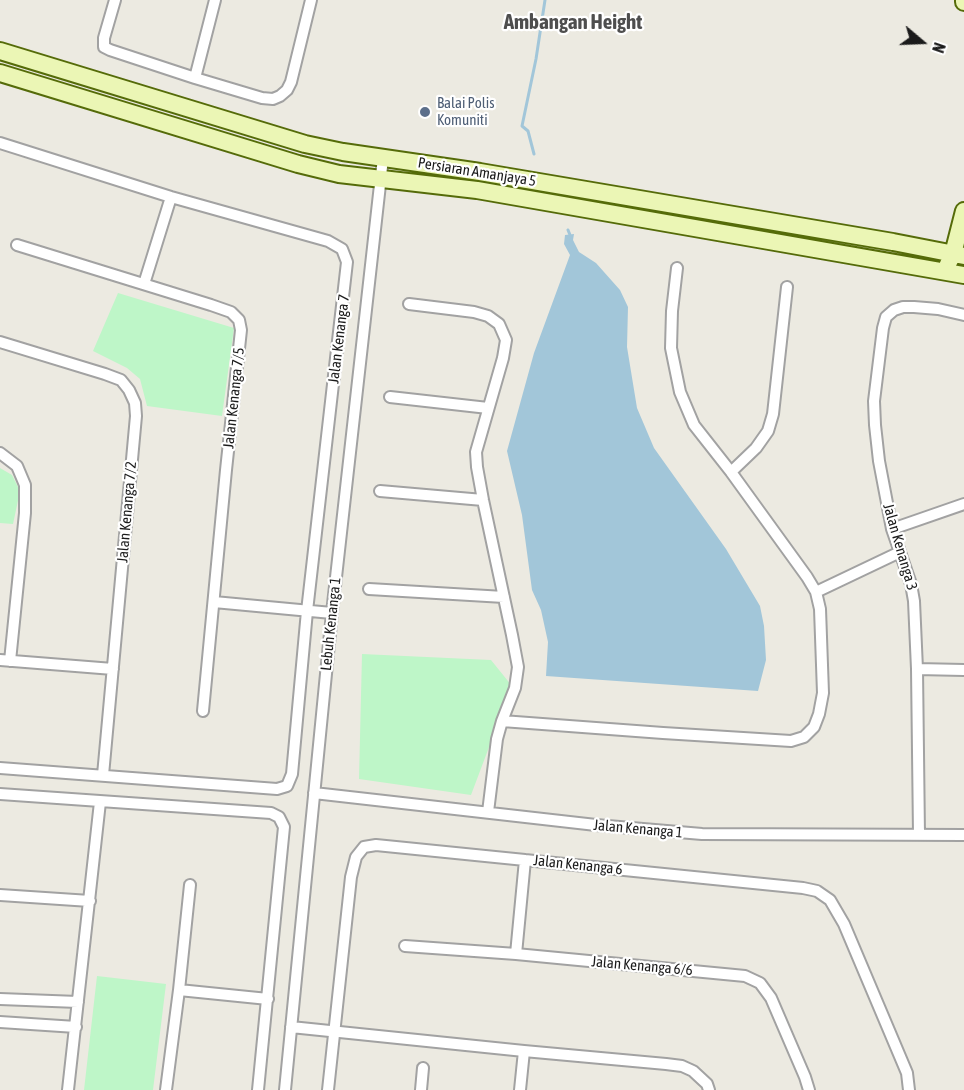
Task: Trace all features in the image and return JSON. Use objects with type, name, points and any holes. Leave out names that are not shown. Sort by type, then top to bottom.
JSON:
[{"type":"street","points":[[115,0],[104,38],[104,47],[195,78],[262,98],[273,99],[280,96],[291,82],[311,0]]},
{"type":"street","points":[[195,78],[215,0]]},
{"type":"street","name":"Persiaran Amanjaya 5","points":[[0,51],[305,144],[514,177],[959,255]]},
{"type":"street","name":"Persiaran Amanjaya 5","points":[[0,73],[298,164],[339,174],[477,190],[964,275]]},
{"type":"street","name":"Jalan Kenanga 7","points":[[0,143],[171,197],[328,241],[342,249],[347,262],[307,611],[292,774],[287,786],[277,789],[103,775]]},
{"type":"street","name":"Lebuh Kenanga 1","points":[[285,1090],[332,613],[383,158]]},
{"type":"street","points":[[144,284],[171,197]]},
{"type":"street","points":[[964,211],[959,255],[960,267],[964,270]]},
{"type":"street","name":"Jalan Kenanga 7/5","points":[[17,244],[231,312],[239,320],[241,330],[203,711]]},
{"type":"street","points":[[931,270],[948,264],[959,255]]},
{"type":"street","points":[[502,721],[663,734],[791,741],[804,737],[814,726],[819,714],[823,693],[820,609],[816,592],[731,472],[694,425],[680,392],[671,348],[677,268]]},
{"type":"street","points":[[731,472],[756,448],[768,431],[787,287]]},
{"type":"street","points":[[409,304],[474,312],[488,316],[499,324],[506,340],[476,452],[483,500],[518,667],[516,688],[497,739],[488,812]]},
{"type":"street","name":"Jalan Kenanga 3","points":[[919,835],[915,601],[892,529],[880,469],[874,401],[886,317],[894,310],[903,307],[938,309],[964,315]]},
{"type":"street","name":"Jalan Kenanga 7/2","points":[[0,342],[121,380],[135,403],[136,416],[103,775]]},
{"type":"street","points":[[390,398],[488,408]]},
{"type":"street","points":[[0,453],[16,466],[25,485],[24,513],[5,661],[113,669]]},
{"type":"street","points":[[380,491],[483,500]]},
{"type":"street","points":[[892,529],[964,504]]},
{"type":"street","points":[[816,592],[900,552]]},
{"type":"street","points":[[369,588],[504,597]]},
{"type":"street","points":[[214,602],[332,613]]},
{"type":"street","points":[[917,669],[964,670]]},
{"type":"street","points":[[0,768],[103,775]]},
{"type":"street","name":"Jalan Kenanga 1","points":[[314,793],[596,825],[702,834],[964,835]]},
{"type":"street","points":[[0,794],[271,813],[279,817],[284,827],[258,1090]]},
{"type":"street","points":[[68,1090],[100,802]]},
{"type":"street","name":"Jalan Kenanga 6","points":[[328,1090],[351,878],[356,856],[364,847],[376,845],[817,891],[830,900],[838,910],[907,1073],[909,1090]]},
{"type":"street","points":[[516,954],[525,860]]},
{"type":"street","points":[[166,1090],[190,885]]},
{"type":"street","points":[[0,894],[90,901]]},
{"type":"street","name":"Jalan Kenanga 6/6","points":[[405,946],[745,976],[760,983],[771,999],[809,1090]]},
{"type":"street","points":[[179,990],[268,999]]},
{"type":"street","points":[[0,999],[78,1002]]},
{"type":"street","points":[[0,1022],[76,1027]]},
{"type":"street","points":[[291,1027],[682,1066],[693,1071],[707,1084],[709,1090]]},
{"type":"street","points":[[520,1090],[524,1051]]},
{"type":"street","points":[[421,1090],[423,1068]]},
{"type":"green space","points":[[118,293],[234,328],[222,416],[147,406],[140,379],[127,368],[93,351]]},
{"type":"green space","points":[[0,468],[12,475],[20,491],[13,524],[0,523]]},
{"type":"green space","points":[[362,654],[491,660],[512,686],[471,795],[359,779]]},
{"type":"green space","points":[[97,976],[166,984],[153,1090],[84,1090]]},
{"type":"water","points":[[574,234],[573,240],[579,252],[596,263],[620,290],[628,307],[627,347],[637,408],[654,448],[726,549],[760,606],[766,660],[758,691],[546,676],[548,642],[541,610],[532,590],[522,515],[507,451],[534,353],[570,255],[564,244],[565,235]]},
{"type":"waterway","points":[[534,154],[528,131],[522,126],[545,0]]},
{"type":"waterway","points":[[568,230],[569,238]]},
{"type":"place","name":"Balai Polis Komuniti","points":[[425,112]]},
{"type":"district","name":"Ambangan Height","points":[[573,22]]}]
